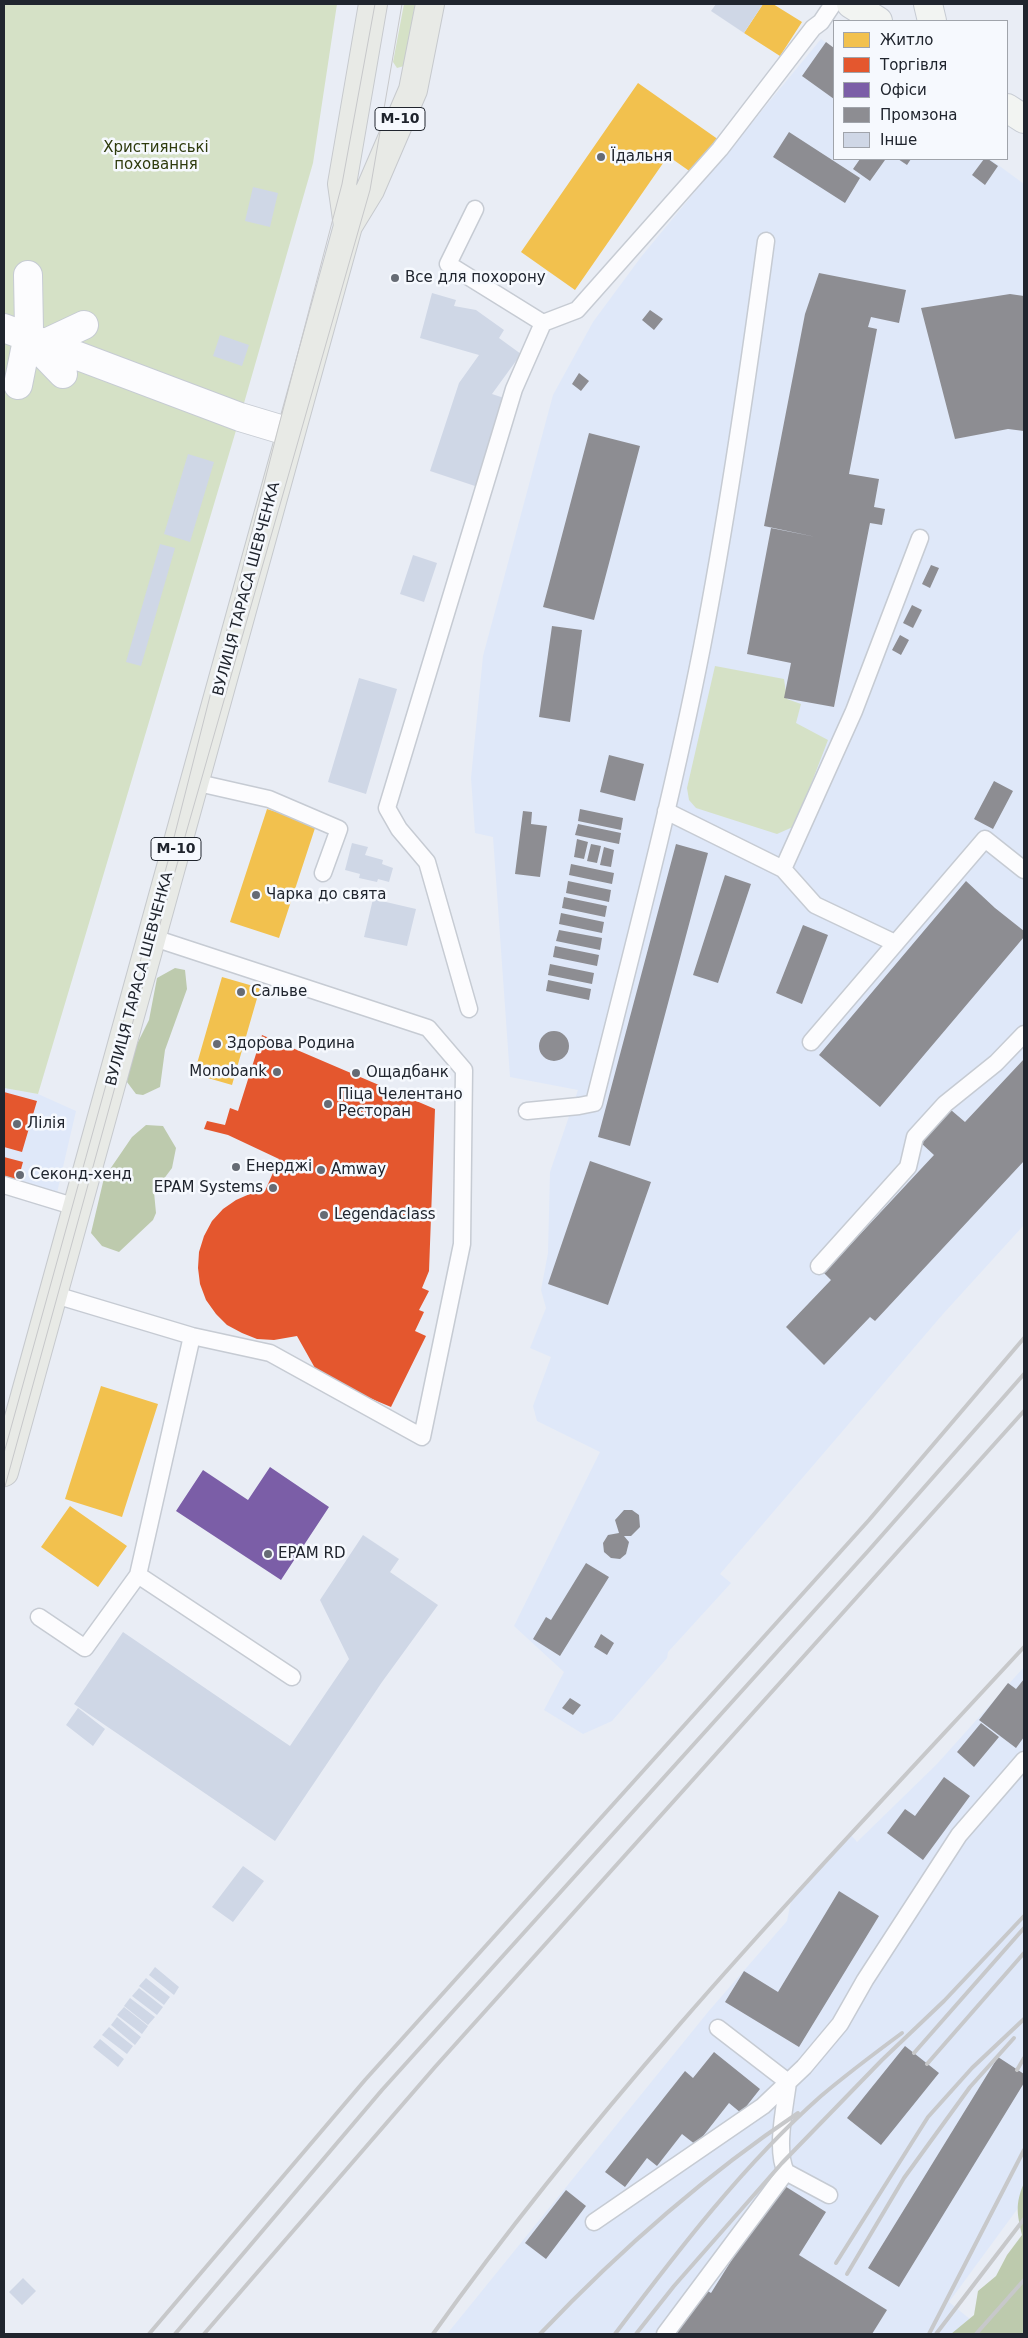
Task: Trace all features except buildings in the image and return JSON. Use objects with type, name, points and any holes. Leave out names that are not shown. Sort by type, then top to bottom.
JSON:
[{"type":"main road","name":"ВУЛИЦЯ ТАРАСА ШЕВЧЕНКА","points":[[348,226],[342,184],[373,4]]},
{"type":"main road","name":"ВУЛИЦЯ ТАРАСА ШЕВЧЕНКА","points":[[4,1472],[348,226],[370,190],[413,90],[430,4]]},
{"type":"main road","points":[[851,4],[876,20]]},
{"type":"main road","points":[[928,4],[932,20]]},
{"type":"main road","points":[[1008,109],[1024,119]]},
{"type":"street","points":[[23,351],[28,275]]},
{"type":"street","points":[[23,351],[84,325]]},
{"type":"street","points":[[23,351],[290,432]]},
{"type":"street","points":[[23,351],[63,374]]},
{"type":"lane","points":[[469,1009],[427,862],[398,829],[387,808],[514,389],[544,324],[577,310],[720,149],[833,4]]},
{"type":"lane","points":[[475,209],[448,264],[544,324]]},
{"type":"lane","points":[[527,1111],[579,1106],[594,1102],[666,811],[702,647],[748,376],[766,241]]},
{"type":"lane","points":[[783,869],[854,711],[920,538]]},
{"type":"lane","points":[[194,782],[268,799],[339,829],[323,874]]},
{"type":"lane","points":[[666,811],[783,869],[815,904],[895,943]]},
{"type":"lane","points":[[811,1042],[985,839],[1024,870]]},
{"type":"lane","points":[[52,1294],[192,1336],[270,1353],[422,1437],[462,1244],[464,1070],[428,1028],[151,937]]},
{"type":"lane","points":[[819,1266],[908,1167],[915,1137],[945,1104],[996,1063],[1024,1034]]},
{"type":"lane","points":[[4,1185],[76,1207]]},
{"type":"lane","points":[[39,1617],[85,1648],[138,1574],[192,1336]]},
{"type":"lane","points":[[138,1574],[292,1677]]},
{"type":"lane","points":[[594,2222],[763,2106],[804,2067],[840,2024],[865,1980],[959,1835],[1024,1760]]},
{"type":"lane","points":[[718,2028],[788,2082]]},
{"type":"lane","points":[[788,2082],[782,2164],[786,2172],[829,2195]]},
{"type":"lane","points":[[665,2334],[786,2172]]},
{"type":"shaded area","points":[[821,39],[833,47],[833,160],[991,160],[1024,184],[1024,1225],[943,1314],[720,1574],[731,1583],[668,1652],[667,1658],[612,1721],[583,1734],[544,1710],[564,1672],[514,1626],[600,1452],[537,1421],[533,1406],[551,1357],[530,1348],[546,1308],[541,1290],[548,1253],[550,1172],[578,1090],[510,1077],[493,837],[475,833],[471,778],[483,656],[553,395],[593,322],[641,257]]},
{"type":"shaded area","points":[[4,1088],[38,1094],[76,1111],[53,1210],[4,1192]]},
{"type":"shaded area","points":[[1024,1667],[1024,2200],[949,2302],[988,2334],[447,2334],[708,2012],[787,1921],[791,1901],[851,1835],[857,1842],[937,1764]]},
{"type":"green space","name":"Християнські поховання","points":[[4,4],[337,4],[313,163],[240,417],[38,1094],[4,1088]]},
{"type":"green space","points":[[404,4],[415,4],[404,66],[397,68],[393,62]]},
{"type":"green space","points":[[715,666],[784,679],[787,699],[801,704],[796,723],[828,740],[795,826],[777,834],[696,808],[689,800],[687,788]]},
{"type":"green space","points":[[175,968],[185,970],[187,989],[165,1050],[160,1087],[143,1095],[136,1094],[127,1082],[131,1056],[149,1020],[157,978]]},
{"type":"green space","points":[[146,1125],[163,1126],[176,1148],[172,1168],[154,1192],[156,1213],[153,1220],[119,1252],[102,1246],[91,1233],[104,1178],[132,1137]]},
{"type":"green space","points":[[1024,2183],[1024,2334],[951,2334],[974,2315],[978,2291],[996,2276],[1007,2255],[1022,2235],[1018,2209],[1019,2197]]},
{"type":"tram line","points":[[4,1453],[168,861],[342,184],[375,4]]},
{"type":"tram line","points":[[4,1490],[156,938],[370,190],[402,4]]},
{"type":"railway","points":[[149,2334],[365,2080],[869,1520],[1024,1338]]},
{"type":"railway","points":[[175,2334],[382,2090],[869,1550],[1024,1374]]},
{"type":"railway","points":[[204,2334],[435,2067],[1024,1411]]},
{"type":"railway","points":[[433,2334],[500,2243],[570,2154],[643,2067],[793,1897],[1024,1647]]},
{"type":"railway","points":[[636,2334],[674,2286],[782,2163],[882,2060],[944,2001],[1024,1916]]},
{"type":"railway","points":[[914,2053],[1024,1928]]},
{"type":"railway","points":[[927,2064],[1024,1953]]},
{"type":"railway","points":[[836,2263],[928,2117],[972,2068],[1024,2019]]},
{"type":"railway","points":[[615,2334],[712,2210],[765,2151],[821,2096],[902,2033]]},
{"type":"railway","points":[[847,2274],[904,2178],[970,2087],[1014,2038]]},
{"type":"railway","points":[[1017,2070],[1024,2058]]},
{"type":"railway","points":[[540,2334],[600,2274],[695,2189],[798,2113]]},
{"type":"railway","points":[[929,2334],[1024,2150]]},
{"type":"railway","points":[[936,2334],[1024,2219]]},
{"type":"railway","points":[[976,2334],[1024,2280]]},
{"type":"place","name":"Їдальня","points":[[601,157]]},
{"type":"place","name":"Все для похорону","points":[[395,278]]},
{"type":"place","name":"Чарка до свята","points":[[256,895]]},
{"type":"place","name":"Сальве","points":[[241,992]]},
{"type":"place","name":"Здорова Родина","points":[[217,1044]]},
{"type":"place","name":"Monobank","points":[[277,1072]]},
{"type":"place","name":"Ощадбанк","points":[[356,1073]]},
{"type":"place","name":"Піца Челентано Ресторан","points":[[328,1104]]},
{"type":"place","name":"Лілія","points":[[17,1124]]},
{"type":"place","name":"Енерджі","points":[[236,1167]]},
{"type":"place","name":"Amway","points":[[321,1170]]},
{"type":"place","name":"Секонд-хенд","points":[[20,1175]]},
{"type":"place","name":"EPAM Systems","points":[[273,1188]]},
{"type":"place","name":"Legendaclass","points":[[324,1215]]},
{"type":"place","name":"EPAM RD","points":[[268,1554]]}]
